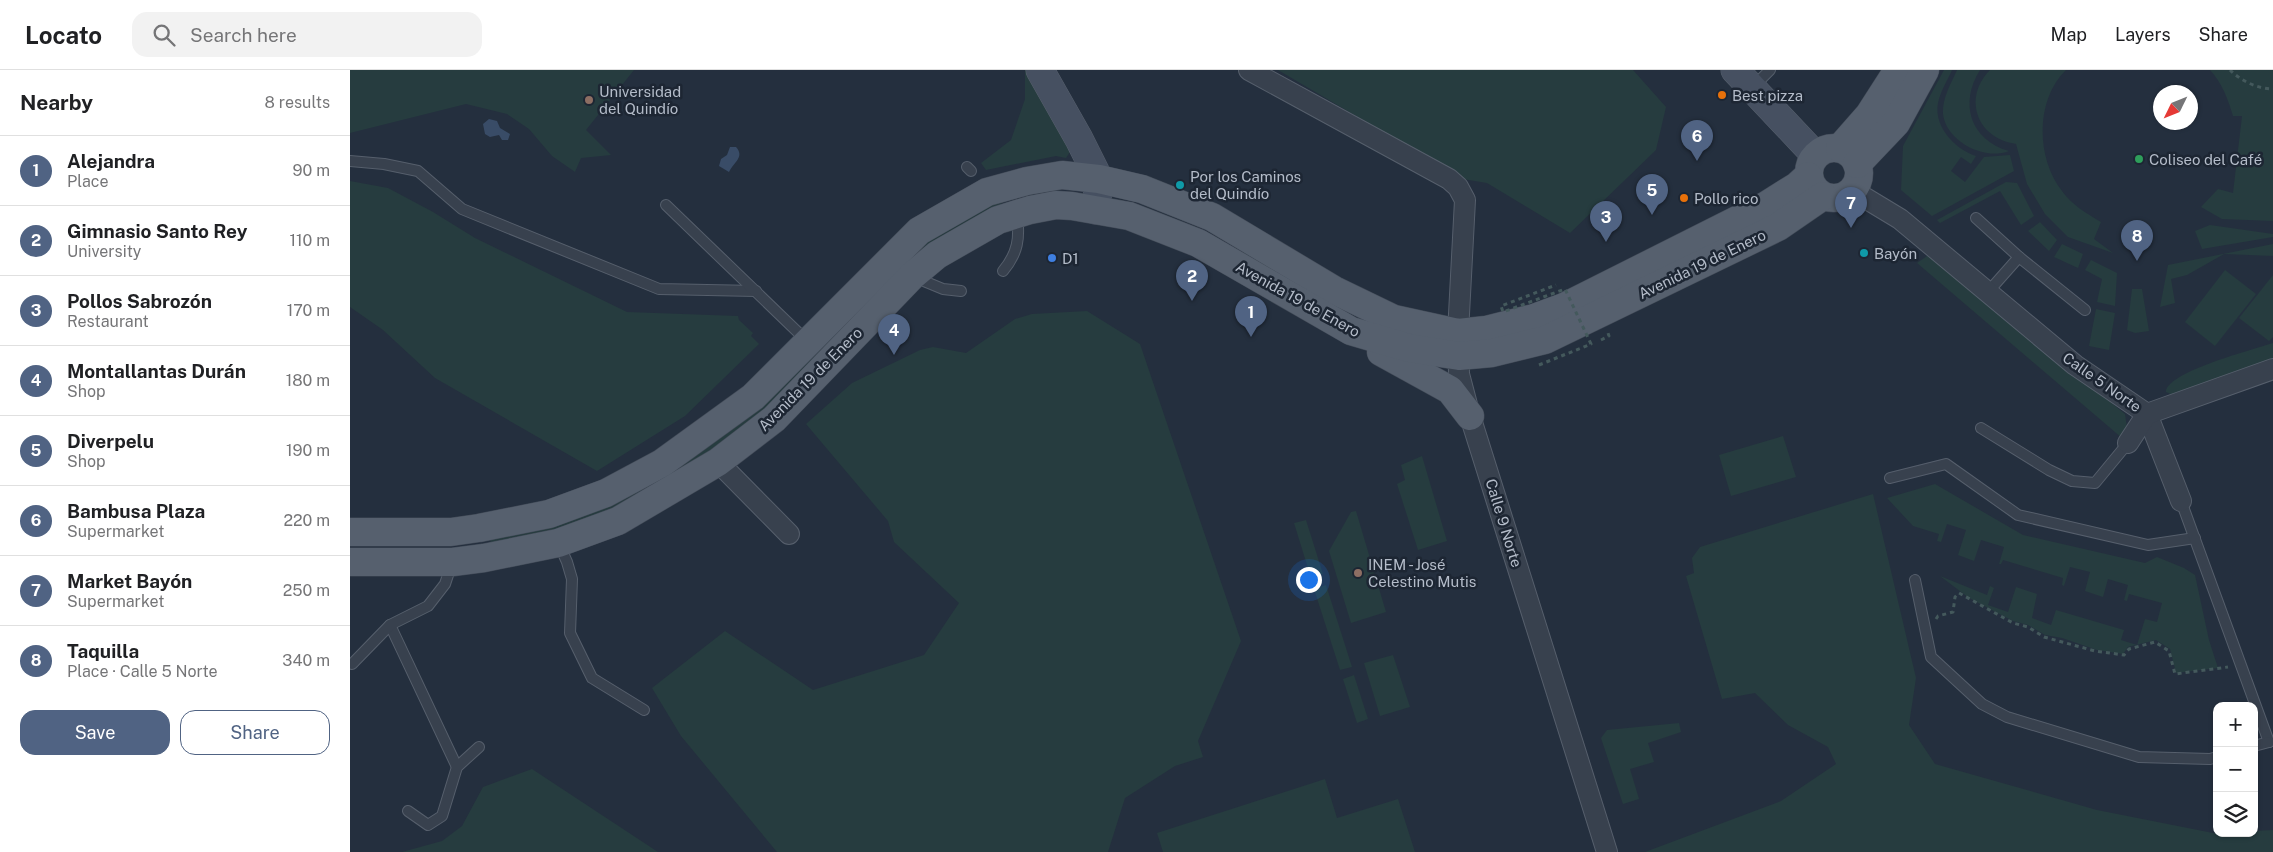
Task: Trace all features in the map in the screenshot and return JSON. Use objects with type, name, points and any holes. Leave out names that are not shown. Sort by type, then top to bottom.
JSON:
[{"type":"main road","name":"Avenida 19 de Enero","points":[[350,532],[451,532],[479,528],[549,514],[606,493],[662,463],[753,396],[919,230],[988,192],[1026,181],[1062,175],[1099,179],[1142,189],[1212,217],[1334,290],[1394,319],[1459,345],[1492,353],[1544,340],[1778,227],[1829,168],[1869,115],[1898,70]]},
{"type":"main road","name":"Avenida 19 de Enero","points":[[1829,168],[1896,123],[1926,70]]},
{"type":"main road","points":[[1829,168],[1858,178],[1852,190]]},
{"type":"main road","name":"Avenida 19 de Enero","points":[[350,562],[453,562],[484,558],[558,543],[618,521],[718,462],[774,419],[912,276],[937,255],[998,220],[1056,205],[1129,216],[1198,243],[1351,331],[1409,348],[1459,345]]},
{"type":"main road","points":[[1351,331],[1390,357],[1426,375],[1450,390],[1470,416]]},
{"type":"street","points":[[1040,70],[1080,139],[1099,179],[1096,210]]},
{"type":"street","name":"Calle 9 Norte","points":[[1249,70],[1449,179],[1458,188],[1465,200],[1459,374],[1470,416],[1607,852]]},
{"type":"street","points":[[1750,75],[1829,168]]},
{"type":"street","name":"Calle 5 Norte","points":[[1852,190],[1900,219],[2075,365],[2147,414],[2181,501]]},
{"type":"street","points":[[2128,443],[2147,414],[2273,369]]},
{"type":"street","points":[[718,462],[789,534]]},
{"type":"lane","points":[[350,162],[384,164],[418,171],[462,209],[659,289],[756,291]]},
{"type":"lane","points":[[666,205],[807,341]]},
{"type":"lane","points":[[1003,271],[1014,258],[1018,227],[1016,214]]},
{"type":"lane","points":[[1976,218],[2019,257],[2085,310]]},
{"type":"lane","points":[[1988,292],[2019,257]]},
{"type":"lane","points":[[912,276],[943,289],[961,291]]},
{"type":"lane","points":[[1981,428],[2049,470],[2072,480],[2095,483],[2128,443]]},
{"type":"lane","points":[[1890,478],[1946,464],[2018,515],[2148,545],[2194,538]]},
{"type":"lane","name":"Calle 5 Norte","points":[[2181,501],[2271,744]]},
{"type":"lane","points":[[558,543],[567,562],[572,579],[570,633],[592,678],[644,710]]},
{"type":"lane","points":[[352,664],[390,625],[428,606],[445,584],[453,562]]},
{"type":"lane","points":[[1915,580],[1931,657],[1982,704],[2007,716],[2139,757],[2213,758]]},
{"type":"lane","points":[[390,625],[458,767]]},
{"type":"lane","points":[[2258,746],[2271,744]]},
{"type":"lane","points":[[408,811],[428,825],[442,816],[458,767],[479,747]]},
{"type":"path","points":[[2230,70],[2237,77],[2254,85],[2273,89]]},
{"type":"path","points":[[1538,365],[1591,344],[1565,289],[1503,312],[1500,306],[1556,285]]},
{"type":"path","points":[[1926,632],[1938,616],[1954,612],[1955,596],[1959,593],[2013,623],[2028,627],[2044,636],[2095,651],[2124,655],[2129,649],[2155,642],[2169,651],[2175,674],[2241,664]]},
{"type":"green space","points":[[350,70],[634,70],[586,130],[611,155],[581,158],[575,172],[552,156],[529,129],[507,114],[466,104],[350,133]]},
{"type":"green space","points":[[1025,70],[1029,70],[1070,152],[1066,158],[1056,156],[986,170],[981,163],[1011,140],[1025,99]]},
{"type":"green space","points":[[1278,70],[1633,70],[1666,107],[1656,150],[1570,233],[1487,183],[1463,179]]},
{"type":"green space","points":[[1944,70],[1952,70],[1943,88],[1937,108],[1941,126],[1960,148],[1976,156],[1971,164],[1961,157],[1951,171],[1965,182],[1984,157],[2010,155],[2014,171],[1932,216],[1901,190],[1903,146]]},
{"type":"green space","points":[[1957,70],[1980,70],[1970,95],[1972,119],[1977,129],[1985,138],[1996,146],[2009,151],[1989,153],[1978,151],[1951,133],[1946,124],[1943,108],[1947,91]]},
{"type":"green space","points":[[1990,70],[2066,70],[2056,82],[2044,113],[2044,146],[2047,162],[2053,178],[2066,196],[2101,222],[2094,239],[2113,253],[2068,237],[2045,214],[2027,184],[2016,144],[2003,141],[1983,126],[1978,116],[1977,93],[1981,81]]},
{"type":"green space","points":[[2210,70],[2273,70],[2273,221],[2222,219],[2201,207],[2218,189],[2233,193],[2242,116],[2233,116],[2218,80]]},
{"type":"green space","points":[[350,181],[388,188],[433,212],[475,238],[627,312],[738,316],[739,320],[753,333],[751,336],[759,344],[685,416],[597,471],[435,378],[383,330],[350,307]]},
{"type":"green space","points":[[2006,182],[2017,183],[2034,216],[2021,225],[2000,191],[1940,223],[1937,220]]},
{"type":"green space","points":[[1020,190],[984,216],[781,397],[665,485],[571,528],[492,547],[489,536],[608,503],[918,242]]},
{"type":"green space","points":[[2040,222],[2057,240],[2049,251],[2028,231]]},
{"type":"green space","points":[[2210,225],[2273,234],[2273,237],[2202,249],[2195,231]]},
{"type":"green space","points":[[2062,244],[2083,254],[2078,268],[2054,257]]},
{"type":"green space","points":[[2273,244],[2273,256],[2224,254],[2187,275],[2171,279],[2175,303],[2160,307],[2168,265]]},
{"type":"green space","points":[[1930,255],[2125,414],[2127,428],[2122,438],[1917,263]]},
{"type":"green space","points":[[2091,260],[2117,273],[2115,306],[2097,302],[2102,279],[2085,270]]},
{"type":"green space","points":[[2225,270],[2256,294],[2215,346],[2185,322]]},
{"type":"green space","points":[[2273,275],[2273,337],[2269,341],[2239,318]]},
{"type":"green space","points":[[2132,289],[2142,289],[2149,331],[2135,333],[2127,330]]},
{"type":"green space","points":[[2096,309],[2115,313],[2109,350],[2089,346]]},
{"type":"green space","points":[[1087,311],[1140,344],[1241,641],[1198,741],[1203,757],[1175,766],[1125,798],[1108,852],[777,852],[681,736],[652,688],[725,631],[813,690],[924,655],[959,603],[894,542],[888,521],[806,424],[852,383],[920,350],[933,347],[966,353],[1015,319],[1032,314]]},
{"type":"green space","points":[[2273,343],[2273,360],[2173,395],[2166,392],[2170,384],[2195,369]]},
{"type":"green space","points":[[1783,436],[1796,477],[1731,496],[1719,455]]},
{"type":"green space","points":[[1422,456],[1447,541],[1418,550],[1397,484],[1405,480],[1401,465]]},
{"type":"green space","points":[[1935,484],[2023,535],[2145,563],[2157,557],[2184,568],[2195,575],[2209,640],[2218,668],[2176,673],[2170,649],[2156,640],[2137,645],[2145,619],[2157,622],[2162,603],[2129,594],[2127,601],[2124,600],[2128,585],[2108,579],[2103,597],[2085,591],[2090,572],[2070,567],[2064,586],[2062,585],[2063,578],[2003,560],[1999,564],[2004,547],[1981,540],[1974,561],[1958,555],[1966,530],[1947,524],[1941,542],[1937,541],[1939,534],[1913,526],[1887,498]]},
{"type":"green space","points":[[1873,494],[1916,678],[1909,725],[1935,764],[2097,810],[2213,833],[2213,837],[2258,837],[2258,831],[2273,830],[2273,852],[1645,852],[1781,801],[1836,764],[1828,747],[1788,725],[1755,693],[1722,699],[1686,576],[1694,573],[1692,558],[1700,547]]},
{"type":"green space","points":[[1356,511],[1386,612],[1351,623],[1329,551],[1351,512]]},
{"type":"green space","points":[[1306,520],[1323,574],[1311,578],[1294,523]]},
{"type":"green space","points":[[1940,576],[1987,595],[1990,586],[1994,588],[1988,605],[2008,612],[2016,587],[2037,594],[2032,618],[2051,625],[2056,610],[2124,630],[2121,640],[2137,645],[2128,647],[2123,654],[2097,650],[2062,638],[2045,635],[2028,625],[2013,621],[1969,598]]},
{"type":"green space","points":[[1326,585],[1352,667],[1340,670],[1314,589]]},
{"type":"green space","points":[[1393,655],[1410,707],[1380,716],[1364,663]]},
{"type":"green space","points":[[1354,675],[1368,719],[1357,723],[1343,679]]},
{"type":"green space","points":[[1679,723],[1681,732],[1648,743],[1654,762],[1630,769],[1639,799],[1623,804],[1601,738],[1607,730]]},
{"type":"green space","points":[[532,769],[658,852],[402,852],[442,841],[462,826],[483,787]]},
{"type":"green space","points":[[1325,779],[1337,818],[1398,799],[1415,852],[1163,852],[1157,833]]},
{"type":"water","points":[[489,119],[497,121],[500,128],[510,134],[508,140],[502,140],[499,135],[490,137],[485,134],[483,124]]},
{"type":"water","points":[[730,147],[736,147],[739,157],[729,172],[719,166],[721,159],[727,155]]},
{"type":"place","name":"Best pizza","points":[[1722,95]]},
{"type":"place","name":"Universidad del Quindío","points":[[589,100]]},
{"type":"place","name":"Coliseo del Café","points":[[2139,159]]},
{"type":"place","name":"Bambusa Plaza","points":[[1697,161]]},
{"type":"place","name":"Por los Caminos del Quindío","points":[[1180,185]]},
{"type":"place","name":"Pollo rico","points":[[1684,198]]},
{"type":"place","name":"Diverpelu","points":[[1652,215]]},
{"type":"place","name":"Market Bayón","points":[[1851,228]]},
{"type":"place","name":"Pollos Sabrozón","points":[[1606,242]]},
{"type":"place","name":"Bayón","points":[[1864,253]]},
{"type":"place","name":"D1","points":[[1052,258]]},
{"type":"place","name":"Taquilla","points":[[2137,261]]},
{"type":"place","name":"Gimnasio Santo Rey","points":[[1192,301]]},
{"type":"place","name":"Alejandra","points":[[1251,337]]},
{"type":"place","name":"Montallantas Durán","points":[[894,355]]},
{"type":"place","name":"INEM - José Celestino Mutis","points":[[1358,573]]}]
